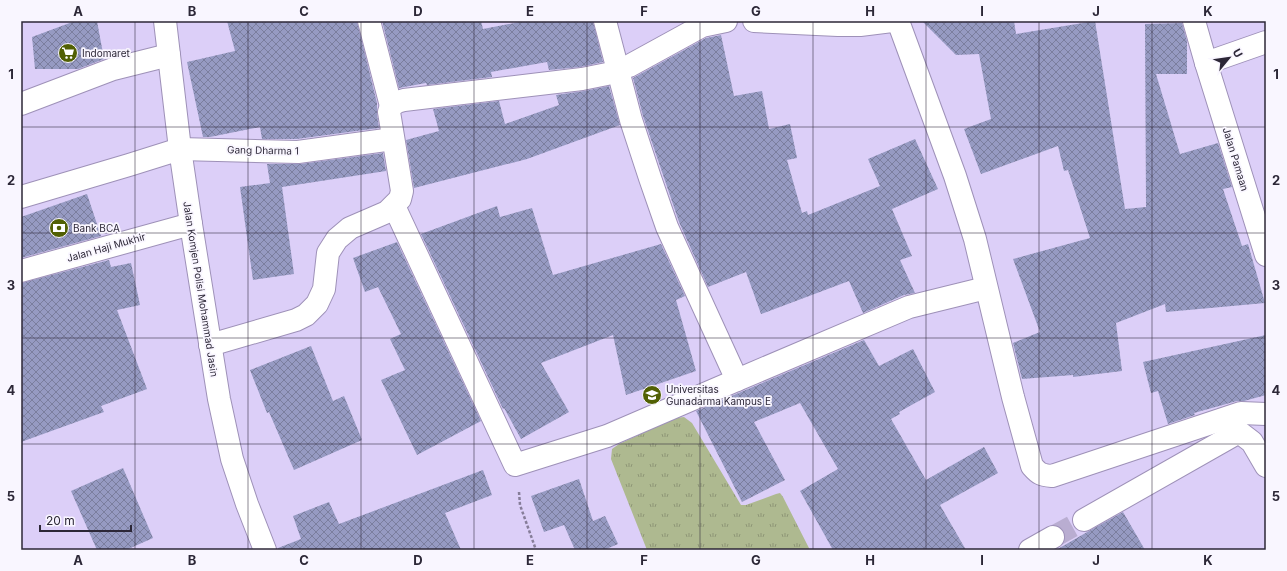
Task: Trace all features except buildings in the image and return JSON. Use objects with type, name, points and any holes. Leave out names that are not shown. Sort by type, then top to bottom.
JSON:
[{"type":"street","name":"Jalan Komjen Polisi Mohammad Jasin","points":[[165,21],[180,149],[219,399],[232,459],[247,504],[265,550]]},
{"type":"street","points":[[210,345],[296,320],[306,315],[317,304],[324,288],[328,253],[337,239],[350,228],[388,212],[400,199],[402,190],[389,119],[391,106],[369,21]]},
{"type":"street","points":[[605,21],[632,120],[667,227],[736,380]]},
{"type":"street","points":[[391,106],[404,100],[582,79],[607,74],[640,61],[702,26],[726,21]]},
{"type":"street","points":[[754,21],[838,25],[860,25],[892,21]]},
{"type":"street","points":[[898,21],[955,176],[975,239],[1013,397],[1032,466],[1039,473],[1052,476],[1241,413],[1266,414]]},
{"type":"street","name":"Jalan Pamaan","points":[[1194,21],[1266,255]]},
{"type":"street","points":[[1206,63],[1266,42]]},
{"type":"street","points":[[21,104],[113,69],[169,55]]},
{"type":"street","name":"Gang Dharma 1","points":[[21,197],[180,149],[298,152],[393,139]]},
{"type":"street","points":[[394,206],[515,466],[607,436],[910,307],[986,288]]},
{"type":"street","name":"Jalan Haji Mukhir","points":[[21,271],[191,224]]},
{"type":"street","points":[[1084,520],[1239,432],[1252,442],[1266,466]]},
{"type":"street","points":[[1030,550],[1054,537]]},
{"type":"path","points":[[515,466],[520,505],[536,550]]},
{"type":"green space","points":[[684,417],[692,423],[741,505],[746,505],[780,493],[810,550],[647,550],[611,459],[612,449],[619,444],[675,418]]},
{"type":"tunnel","points":[[1053,537],[1084,520]]},
{"type":"place","name":"Indomaret","points":[[68,53]]},
{"type":"place","name":"Bank BCA","points":[[59,228]]},
{"type":"place","name":"Universitas Gunadarma Kampus E","points":[[652,395]]}]
